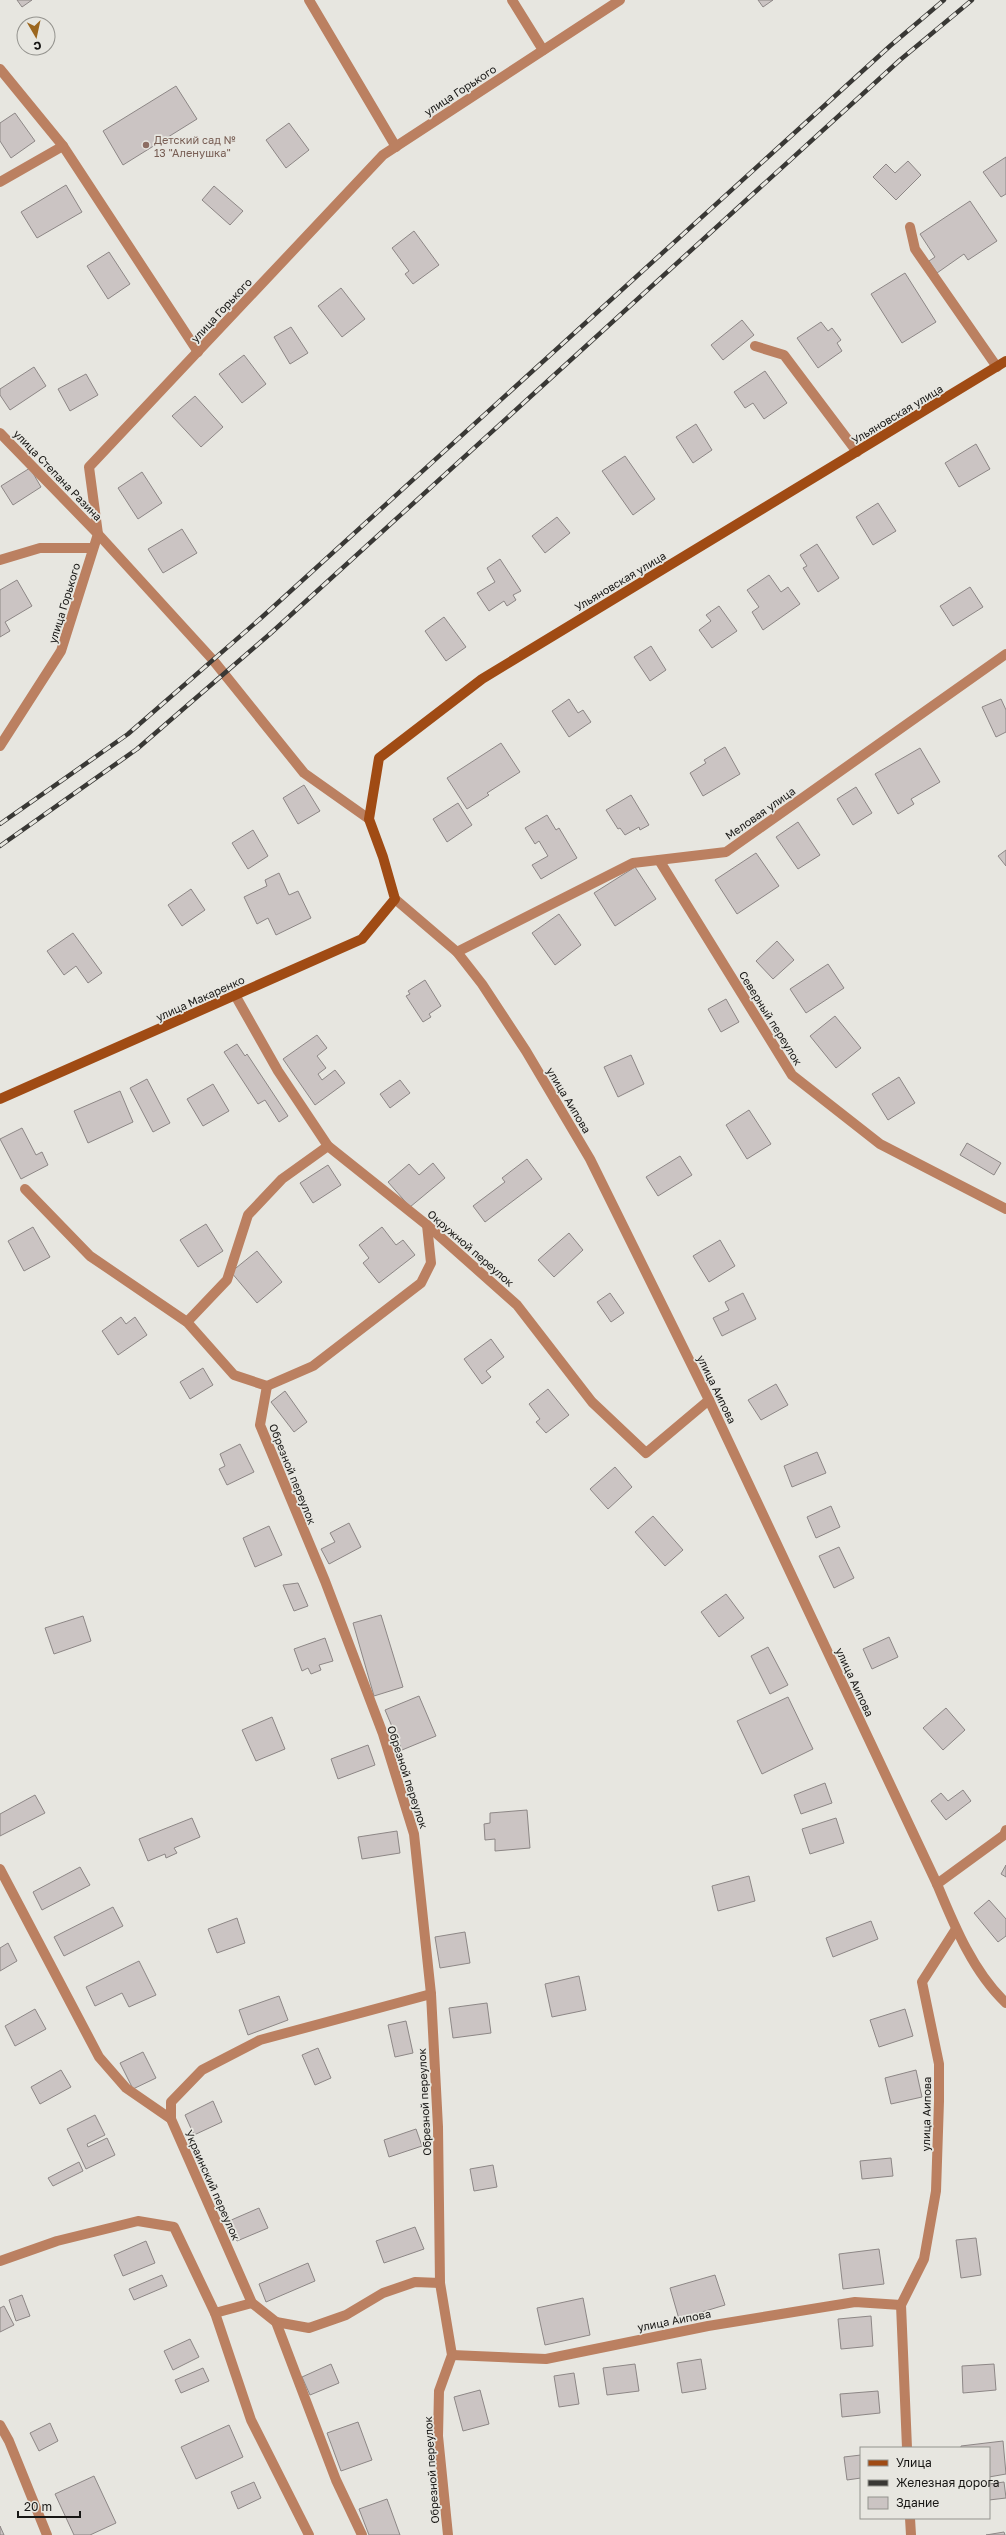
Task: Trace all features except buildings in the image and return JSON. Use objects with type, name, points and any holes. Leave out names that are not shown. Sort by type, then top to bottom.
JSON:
[{"type":"main road","name":"Ульяновская улица","points":[[395,899],[383,857],[369,819],[379,758],[482,679],[1006,362]]},
{"type":"main road","name":"улица Макаренко","points":[[0,1099],[362,939],[395,899]]},
{"type":"street","points":[[309,0],[396,147]]},
{"type":"street","points":[[512,0],[543,50]]},
{"type":"street","name":"улица Горького","points":[[0,746],[61,651],[98,534],[89,467],[383,155],[620,0]]},
{"type":"street","points":[[0,69],[64,146],[198,352]]},
{"type":"street","points":[[0,182],[64,146]]},
{"type":"street","points":[[910,226],[915,249],[997,367]]},
{"type":"street","points":[[755,346],[784,355],[857,452]]},
{"type":"street","name":"улица Степана Разина","points":[[0,433],[98,534],[213,660],[304,773],[369,819]]},
{"type":"street","points":[[0,560],[40,548],[93,548]]},
{"type":"street","name":"Меловая улица","points":[[457,952],[633,863],[726,852],[1006,654]]},
{"type":"street","name":"Северный переулок","points":[[659,860],[792,1075],[880,1144],[1006,1209]]},
{"type":"street","name":"улица Аипова","points":[[395,899],[457,952],[482,984],[526,1051],[590,1159],[710,1400],[937,1884],[956,1929],[994,1992],[1006,2003]]},
{"type":"street","name":"Окружной переулок","points":[[235,995],[278,1071],[328,1146],[427,1225],[517,1305],[592,1402],[646,1453],[710,1400]]},
{"type":"street","points":[[187,1322],[227,1280],[248,1214],[282,1179],[328,1146]]},
{"type":"street","points":[[25,1189],[90,1256],[187,1322],[234,1375],[267,1386],[313,1366],[420,1282],[431,1263],[427,1225]]},
{"type":"street","name":"Обрезной переулок","points":[[267,1386],[260,1425],[330,1596],[382,1734],[414,1834],[431,1994],[438,2127],[440,2283],[452,2355],[439,2391],[438,2436],[448,2535]]},
{"type":"street","points":[[937,1884],[1004,1835],[1006,1830]]},
{"type":"street","points":[[0,1870],[99,2057],[126,2088],[171,2119]]},
{"type":"street","name":"улица Аипова","points":[[907,2447],[901,2304],[924,2259],[936,2191],[939,2064],[922,1982],[956,1929]]},
{"type":"street","points":[[171,2119],[171,2102],[202,2070],[260,2040],[431,1994]]},
{"type":"street","name":"Украинский переулок","points":[[171,2119],[252,2303],[276,2322]]},
{"type":"street","points":[[0,2262],[57,2241],[138,2221],[174,2227],[215,2313],[251,2420],[309,2535]]},
{"type":"street","points":[[276,2322],[309,2328],[346,2314],[383,2293],[415,2282],[440,2283]]},
{"type":"street","name":"улица Аипова","points":[[452,2355],[546,2359],[708,2326],[855,2302],[901,2304]]},
{"type":"street","points":[[215,2313],[252,2303]]},
{"type":"street","points":[[276,2322],[336,2480],[362,2535]]},
{"type":"street","points":[[0,2425],[9,2441],[47,2535]]},
{"type":"street","points":[[910,2519],[911,2535]]},
{"type":"railway","points":[[0,824],[128,734],[261,618],[890,46],[944,0]]},
{"type":"railway","points":[[0,846],[137,749],[271,633],[900,60],[972,0]]},
{"type":"place","name":"Детский сад № 13 \"Аленушка\"","points":[[146,145]]}]
